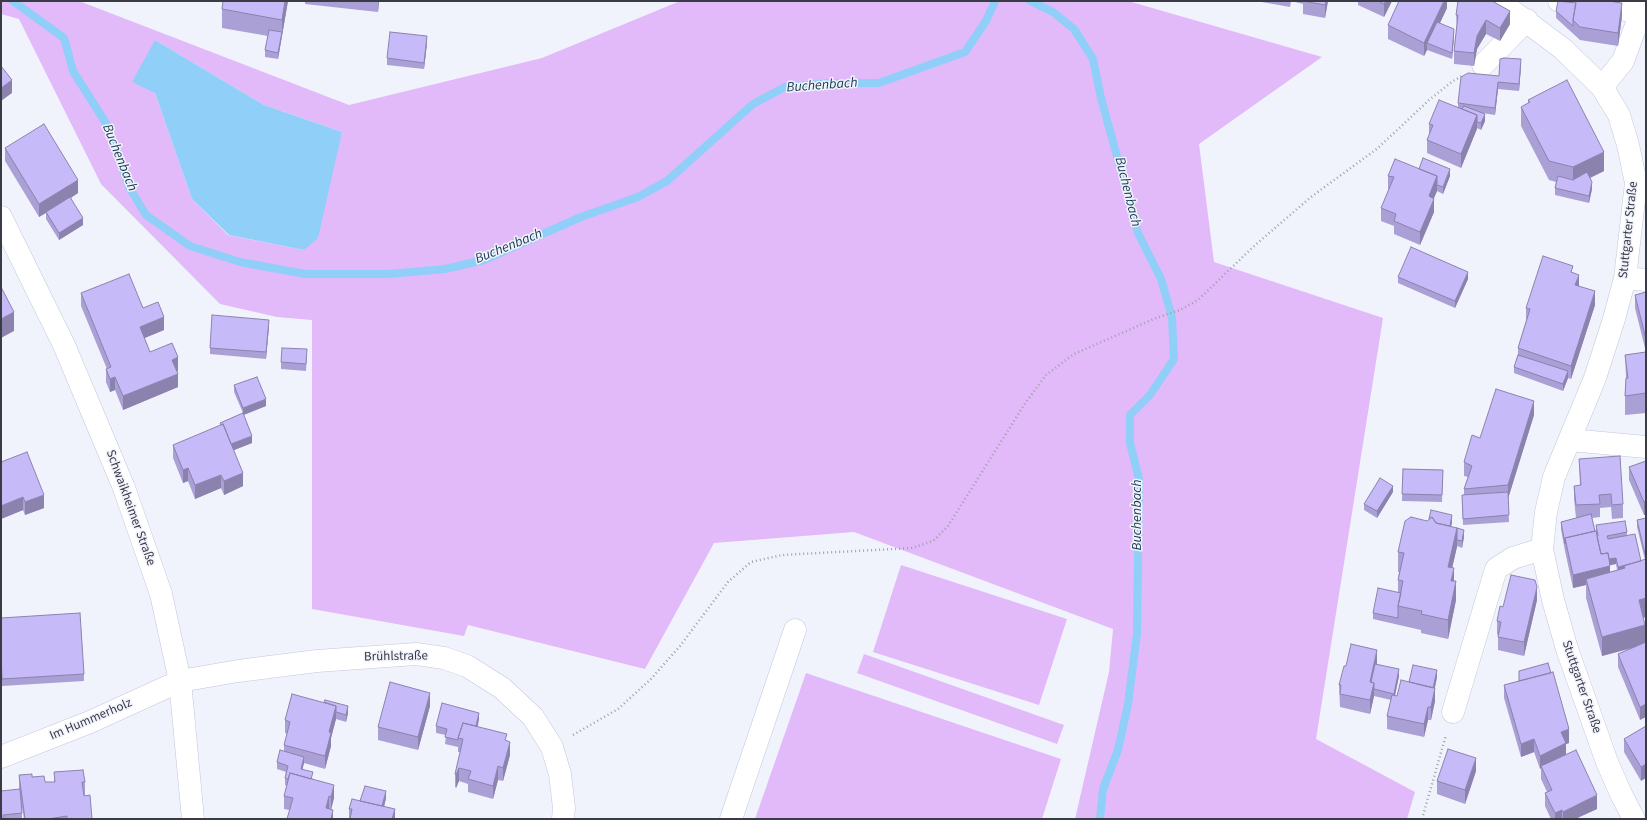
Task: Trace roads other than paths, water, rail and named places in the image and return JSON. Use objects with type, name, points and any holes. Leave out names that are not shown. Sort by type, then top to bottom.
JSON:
[{"type":"street","name":"Stuttgarter Straße","points":[[1499,1],[1523,12],[1602,86],[1618,115],[1641,183],[1636,279],[1614,319],[1595,378],[1554,477],[1546,512],[1542,549],[1553,600],[1567,649],[1607,762],[1634,819]]},
{"type":"street","points":[[1559,1],[1644,7],[1623,61],[1602,86]]},
{"type":"street","points":[[1483,65],[1523,12]]},
{"type":"street","name":"Schwaikheimer Straße","points":[[1,217],[64,345],[124,488],[161,594],[180,681],[193,819]]},
{"type":"street","points":[[1570,440],[1646,447]]},
{"type":"street","points":[[1453,712],[1496,569],[1513,558],[1542,549]]},
{"type":"street","points":[[731,819],[795,630]]},
{"type":"street","name":"Brühlstraße","points":[[180,681],[238,671],[368,657],[416,654],[444,658],[467,666],[502,688],[533,717],[552,747],[560,774],[564,808],[563,819]]},
{"type":"street","name":"Im Hummerholz","points":[[1,757],[90,722],[180,681]]},
{"type":"water","points":[[155,40],[264,105],[342,132],[318,238],[304,250],[229,235],[192,199],[155,93],[132,82]]},
{"type":"waterway","name":"Buchenbach","points":[[13,1],[64,38],[73,71],[107,125],[129,187],[146,215],[190,246],[240,262],[305,274],[388,274],[445,269],[484,260],[581,217],[638,197],[667,181],[753,104],[785,87],[830,83],[879,83],[965,52],[986,21],[995,1]]},
{"type":"waterway","name":"Buchenbach","points":[[1030,1],[1053,12],[1074,29],[1093,59],[1101,98],[1138,233],[1161,279],[1172,317],[1174,359],[1150,395],[1130,415],[1130,443],[1139,479],[1137,633],[1128,704],[1118,750],[1103,789],[1100,819]]}]
